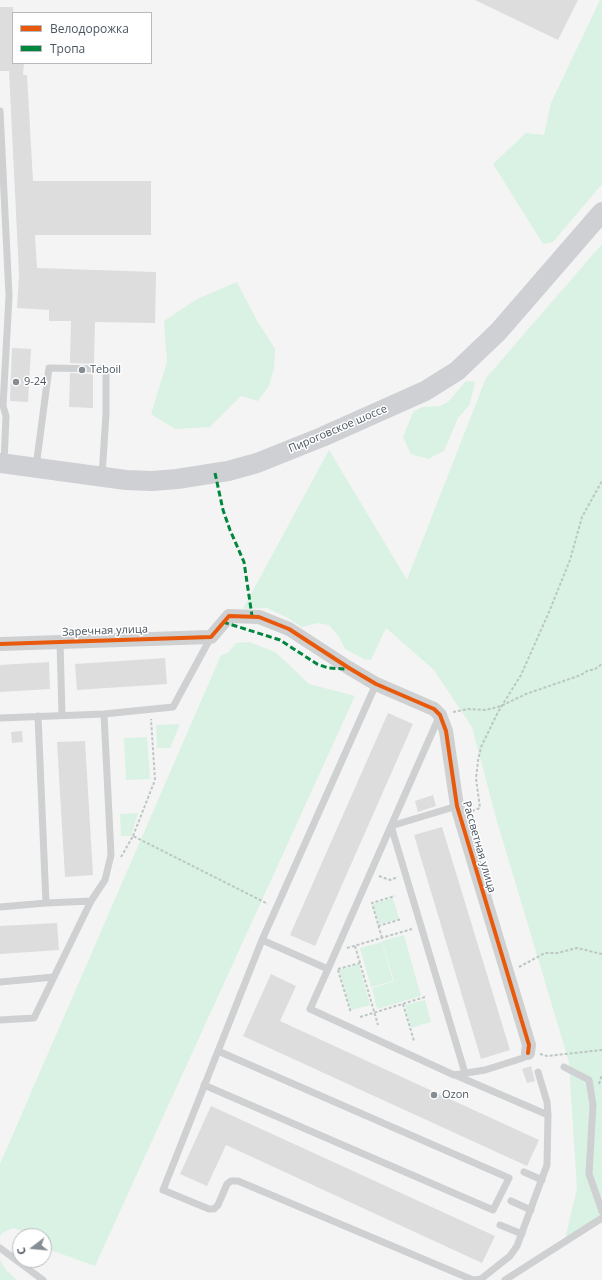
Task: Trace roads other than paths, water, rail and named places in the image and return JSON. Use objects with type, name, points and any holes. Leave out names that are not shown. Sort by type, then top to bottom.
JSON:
[{"type":"main road","name":"Пироговское шоссе","points":[[2,463],[102,478],[152,481],[202,476],[228,471],[257,463],[322,437],[425,391],[457,371],[498,332],[602,214]]},
{"type":"street","points":[[211,637],[229,616],[259,617],[290,629],[376,684],[426,705],[434,709],[440,715]]},
{"type":"street","name":"Заречная улица","points":[[0,644],[211,637]]},
{"type":"street","name":"Рассветная улица","points":[[440,715],[446,731],[458,811],[529,1045],[528,1052]]},
{"type":"lane","points":[[0,111],[10,296],[3,345],[2,406],[6,416],[2,463]]},
{"type":"lane","points":[[35,468],[49,368],[106,369],[106,414],[102,478]]},
{"type":"lane","points":[[0,718],[104,714],[173,707],[211,637]]},
{"type":"lane","points":[[60,642],[62,715]]},
{"type":"lane","points":[[376,684],[262,940],[163,1190],[209,1210],[214,1209],[218,1205],[226,1184],[231,1181],[238,1180],[473,1280],[481,1279],[510,1256],[517,1246],[548,1165],[547,1102],[538,1072]]},
{"type":"lane","points":[[0,1020],[34,1018],[91,901],[105,880],[111,855],[104,714]]},
{"type":"lane","points":[[440,715],[310,1009],[454,1075],[548,1115]]},
{"type":"lane","points":[[38,716],[46,903]]},
{"type":"lane","points":[[391,826],[458,811]]},
{"type":"lane","points":[[391,826],[465,1073]]},
{"type":"lane","points":[[0,907],[91,901]]},
{"type":"lane","points":[[262,940],[328,969]]},
{"type":"lane","points":[[0,982],[54,977]]},
{"type":"lane","points":[[204,1085],[493,1210],[509,1178],[218,1051]]},
{"type":"lane","points":[[454,1075],[485,1070],[523,1058],[528,1052]]},
{"type":"lane","points":[[564,1068],[589,1080],[594,1105],[589,1174],[601,1206]]},
{"type":"lane","points":[[524,1172],[542,1180]]},
{"type":"lane","points":[[511,1201],[531,1210]]},
{"type":"lane","points":[[505,1280],[602,1218]]},
{"type":"lane","points":[[500,1225],[522,1234]]},
{"type":"lane","points":[[0,1248],[43,1280]]},
{"type":"place","name":"Teboil","points":[[82,370]]},
{"type":"place","name":"9-24","points":[[16,382]]},
{"type":"place","name":"Ozon","points":[[434,1095]]}]
